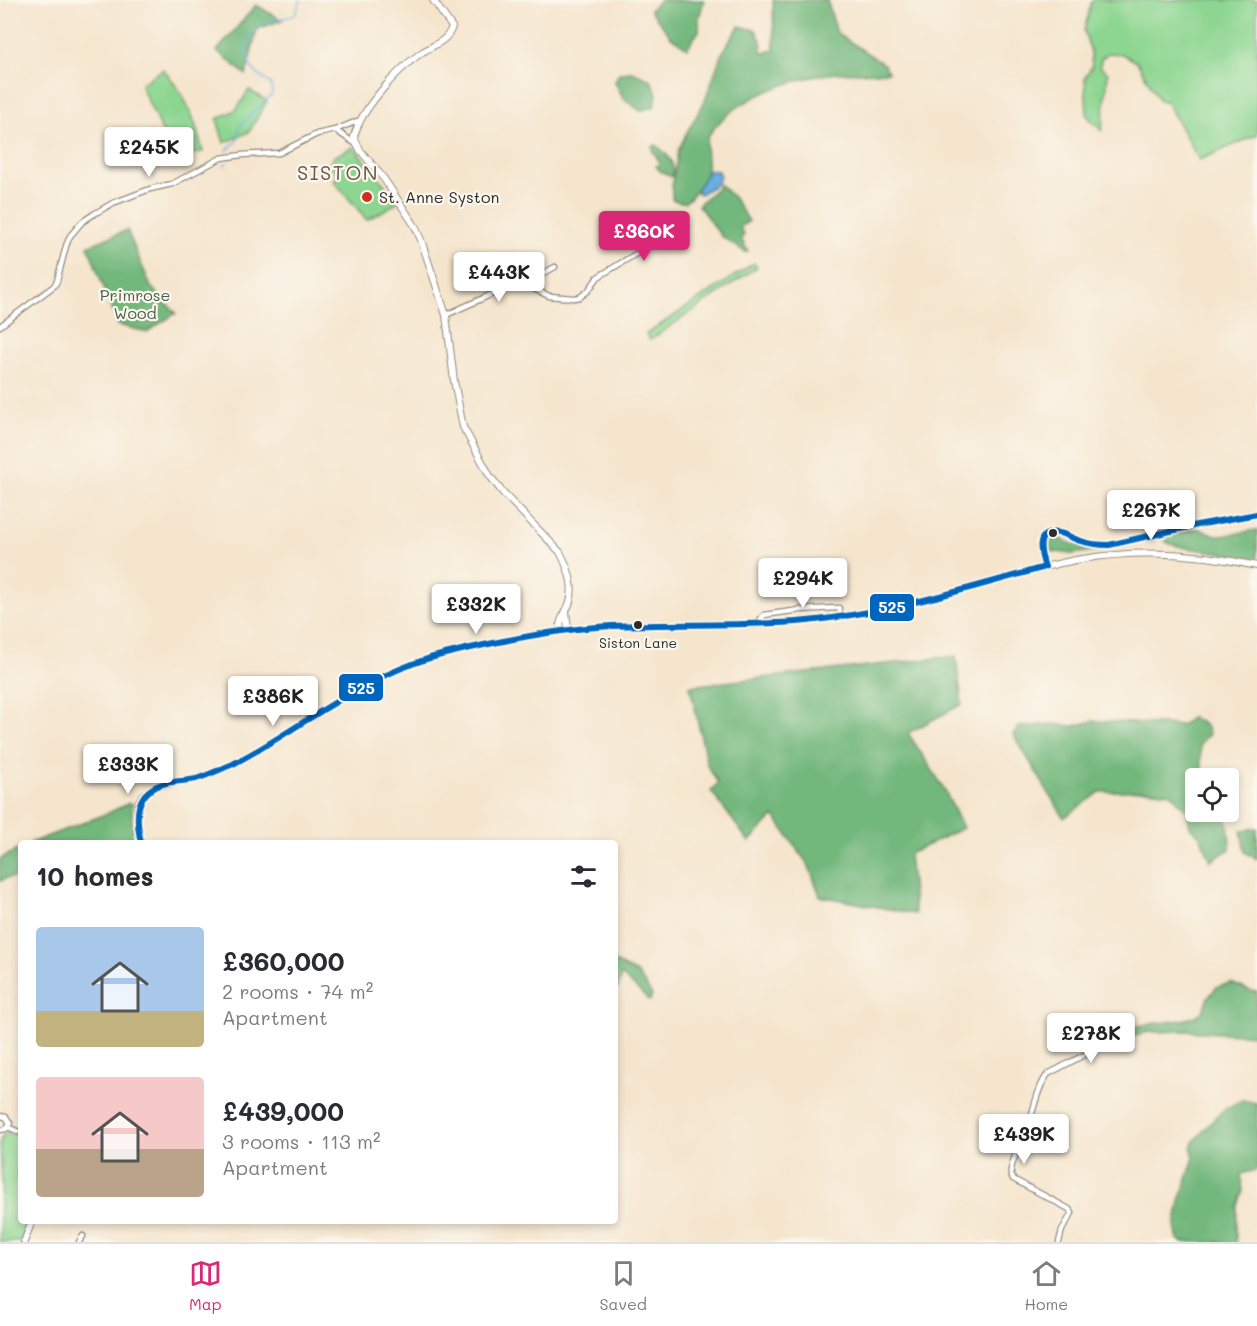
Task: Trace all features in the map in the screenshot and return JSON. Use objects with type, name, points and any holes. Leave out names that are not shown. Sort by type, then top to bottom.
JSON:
[{"type":"main road","points":[[433,0],[452,27],[450,34],[402,68],[360,120],[354,137],[356,144],[384,179],[415,226],[446,315],[454,381],[463,427],[490,476],[503,493],[560,552],[566,563],[571,595],[559,623],[560,631]]},
{"type":"main road","points":[[1044,567],[1039,543],[1042,538],[1053,532],[1083,542],[1101,545],[1117,544],[1211,522],[1257,514]]},
{"type":"main road","points":[[141,840],[137,813],[139,801],[148,791],[162,784],[195,778],[235,763],[321,710],[393,671],[413,663],[474,648],[560,631],[617,626],[807,621],[877,610],[1044,567],[1123,554],[1172,553],[1224,559],[1257,566]]},
{"type":"main road","points":[[566,611],[568,630]]},
{"type":"main road","points":[[24,1242],[31,1224]]},
{"type":"street","points":[[0,326],[54,286],[70,236],[82,222],[94,214],[130,196],[172,184],[221,158],[279,153],[317,134],[360,120]]},
{"type":"street","points":[[335,130],[356,144]]},
{"type":"street","points":[[446,315],[501,290],[518,279],[528,282],[534,289],[549,296],[580,297],[598,278],[639,252],[660,235]]},
{"type":"street","points":[[528,282],[555,267]]},
{"type":"street","points":[[761,624],[760,620],[765,615],[800,610],[836,608],[839,609],[841,616]]},
{"type":"street","points":[[1059,1242],[1071,1211],[1015,1180],[1011,1176],[1011,1170],[1044,1079],[1053,1071],[1124,1034]]},
{"type":"street","points":[[0,1116],[8,1118],[10,1123],[3,1131]]},
{"type":"street","points":[[3,1131],[18,1133]]},
{"type":"street","points":[[80,1242],[83,1236]]},
{"type":"green space","points":[[660,0],[704,0],[699,18],[699,31],[687,48],[671,37],[650,10]]},
{"type":"green space","points":[[773,0],[827,0],[837,33],[885,65],[888,72],[821,75],[786,84],[751,99],[722,120],[708,136],[707,172],[694,193],[685,202],[672,199],[678,151],[705,101],[721,55],[739,26],[756,30],[763,54],[774,49]]},
{"type":"green space","points":[[1092,0],[1257,0],[1257,135],[1199,160],[1166,101],[1160,101],[1137,62],[1122,54],[1108,53],[1101,59],[1100,67],[1108,73],[1102,130],[1092,122],[1087,115],[1085,77],[1092,66],[1090,49],[1084,31]]},
{"type":"green space","points":[[256,5],[282,20],[257,29],[246,75],[217,51]]},
{"type":"green space","points":[[163,69],[178,88],[189,108],[203,152],[181,156],[172,153],[141,86]]},
{"type":"green space","points":[[632,72],[651,80],[657,94],[654,107],[640,111],[623,98],[615,82],[619,73]]},
{"type":"green space","points":[[249,90],[267,101],[249,132],[224,143],[217,119],[236,110]]},
{"type":"green space","points":[[656,145],[672,162],[672,177],[660,171],[656,166],[659,164],[652,147]]},
{"type":"green space","points":[[353,147],[376,173],[397,203],[367,220],[334,181],[338,175],[329,163],[335,156]]},
{"type":"green space","points":[[720,185],[733,197],[749,221],[740,227],[744,235],[741,239],[748,251],[745,252],[721,236],[698,205]]},
{"type":"green space","name":"Primrose Wood","points":[[127,230],[151,287],[176,313],[147,332],[118,325],[88,246]]},
{"type":"green space","points":[[754,263],[757,267],[650,340],[646,334]]},
{"type":"green space","points":[[1197,528],[1216,535],[1257,530],[1257,558],[1187,548],[1165,541],[1165,536]]},
{"type":"green space","points":[[1058,537],[1073,544],[1101,550],[1071,554],[1050,551],[1048,544]]},
{"type":"green space","points":[[956,656],[962,704],[908,733],[942,785],[963,828],[909,854],[915,914],[820,896],[809,866],[774,816],[749,842],[711,791],[718,783],[707,765],[690,686]]},
{"type":"green space","points":[[1192,717],[1206,726],[1209,734],[1200,744],[1202,768],[1185,768],[1185,809],[1171,793],[1146,790],[1100,792],[1064,818],[1013,734],[1019,727],[1053,724],[1074,726],[1093,721],[1181,725]]},
{"type":"green space","points":[[129,803],[132,804],[132,822],[136,840],[38,840]]},
{"type":"green space","points":[[1189,822],[1227,822],[1230,849],[1211,861],[1200,836],[1190,827]]},
{"type":"green space","points":[[1257,828],[1257,859],[1245,852],[1241,830]]},
{"type":"green space","points":[[18,850],[18,877],[0,881],[0,859]]},
{"type":"green space","points":[[618,964],[638,974],[652,995],[650,1001],[621,975],[618,988]]},
{"type":"green space","points":[[1231,983],[1257,992],[1257,1035],[1185,1031],[1149,1032],[1125,1038],[1124,1030],[1194,1017],[1203,1011],[1208,997],[1217,987]]},
{"type":"green space","points":[[1242,1100],[1257,1103],[1257,1170],[1241,1174],[1243,1191],[1237,1208],[1237,1242],[1181,1242],[1175,1227],[1180,1201],[1194,1157],[1191,1147],[1223,1110]]},
{"type":"green space","points":[[9,1133],[18,1137],[18,1224],[28,1224],[20,1242],[0,1242],[2,1186],[0,1141],[3,1135]]},
{"type":"water","points":[[709,170],[718,171],[720,177],[717,184],[700,194],[697,189]]},
{"type":"waterway","points":[[227,152],[236,142],[240,125],[272,94],[271,84],[258,75],[250,65],[247,52],[252,34],[255,28],[262,23],[295,15],[301,0]]},
{"type":"transit line","name":"525","points":[[1045,567],[1041,543],[1042,538],[1051,533],[1062,534],[1088,543],[1109,545],[1257,514]]},
{"type":"transit line","name":"525","points":[[141,840],[139,806],[142,798],[155,787],[166,783],[196,779],[233,764],[368,684],[398,669],[430,658],[516,639],[580,629],[636,625],[758,624],[837,617],[927,599],[1045,567]]},
{"type":"place","name":"St. Anne Syston","points":[[367,197]]},
{"type":"place","name":"Siston Lane","points":[[638,625]]},
{"type":"district","name":"SISTON","points":[[338,173]]}]
